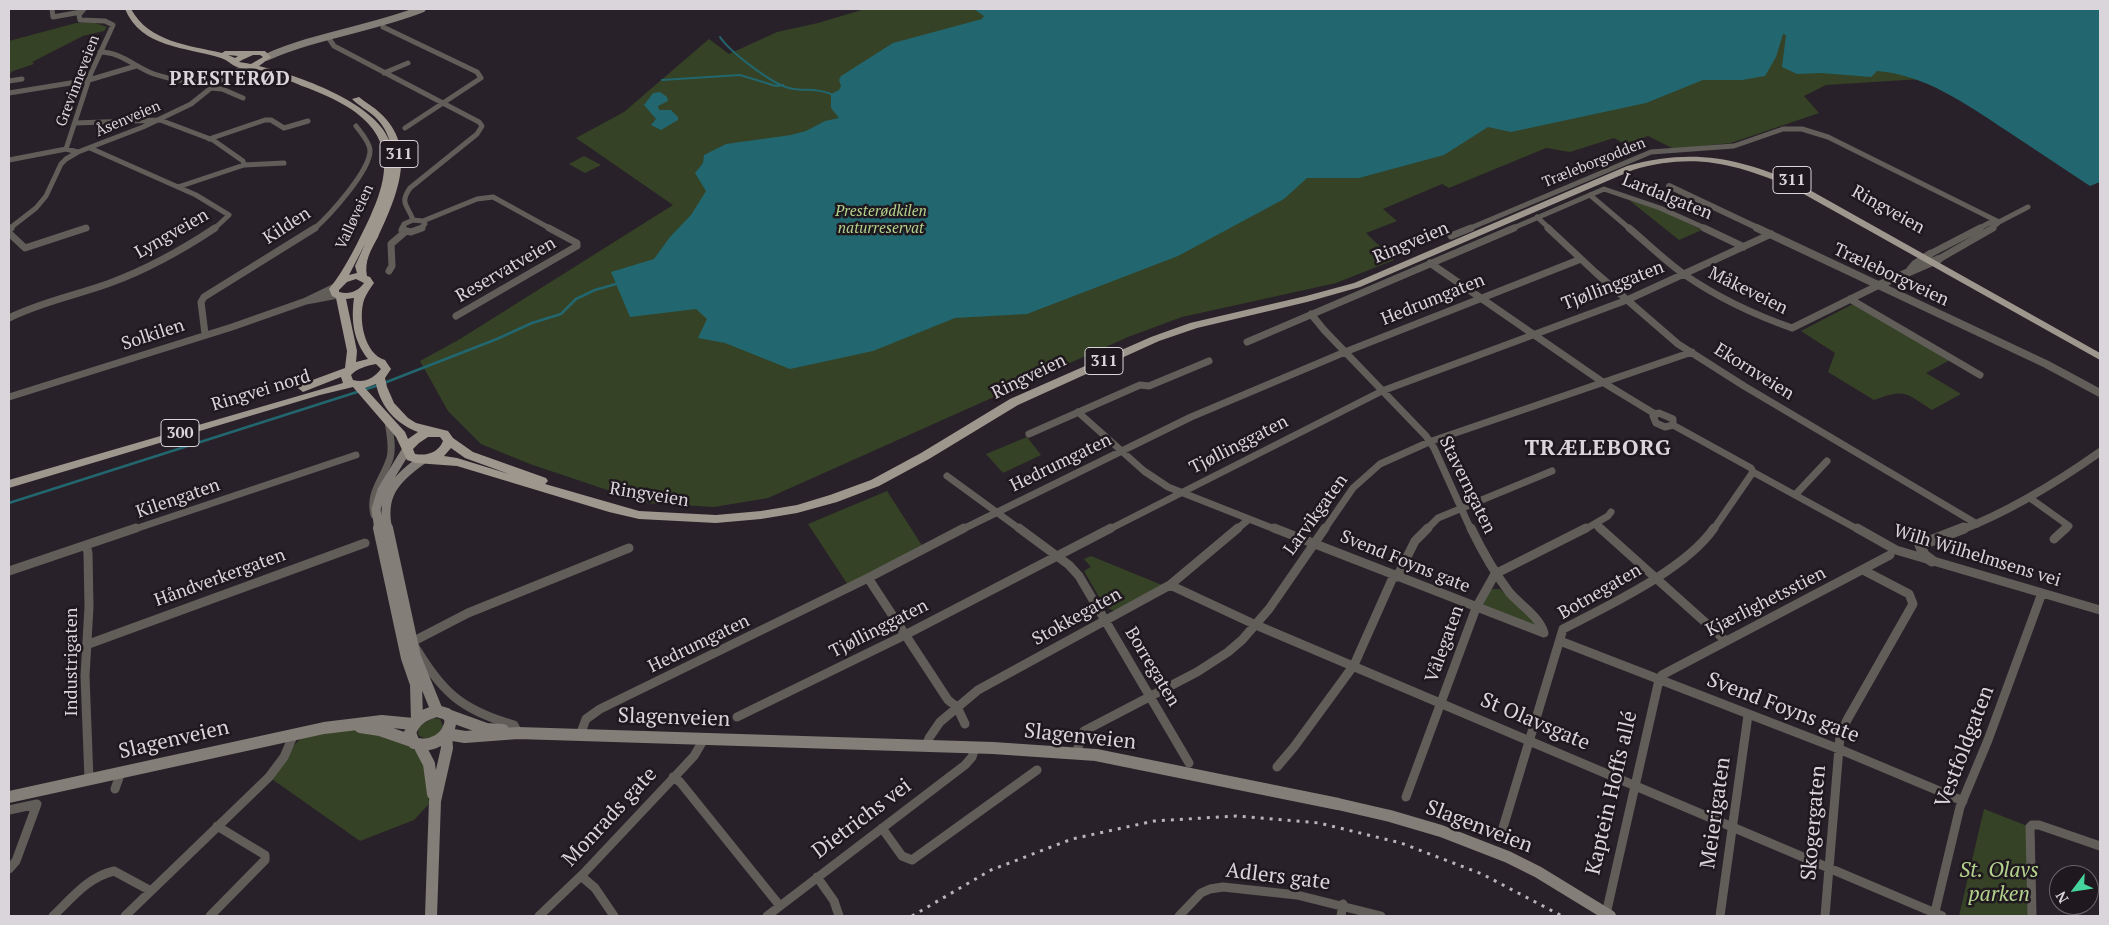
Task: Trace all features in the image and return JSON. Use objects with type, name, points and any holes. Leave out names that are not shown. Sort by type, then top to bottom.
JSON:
[{"type":"main road","name":"311","points":[[128,9],[141,28],[159,38],[174,44],[229,58],[236,63],[249,66]]},
{"type":"main road","points":[[249,66],[264,56],[284,49],[376,26],[422,9]]},
{"type":"main road","name":"311","points":[[174,44],[233,54],[264,56]]},
{"type":"main road","name":"311","points":[[236,63],[248,54]]},
{"type":"main road","name":"Valløveien","points":[[264,56],[270,65],[334,88],[361,101],[378,115],[392,134],[399,158],[398,178],[391,200],[362,260],[360,266],[362,276]]},
{"type":"main road","name":"Valløveien","points":[[249,66],[264,69],[318,88],[345,101],[367,116],[383,138],[389,165],[384,190],[338,290]]},
{"type":"main road","name":"Ringveien","points":[[407,449],[411,457],[457,462],[557,493],[639,515],[693,519],[726,519],[797,509],[863,488],[897,472],[991,415],[1030,394],[1155,339],[1194,325],[1307,299],[1357,285],[1649,160],[1694,155],[1721,158],[1756,166],[1810,188],[2100,352]]},
{"type":"main road","name":"Ringveien","points":[[1932,258],[2100,357]]},
{"type":"main road","name":"Valløveien","points":[[338,290],[350,278],[362,276],[367,279],[369,283],[356,304],[357,323],[370,355],[376,361],[385,365],[386,369],[380,382],[384,398],[404,420],[414,427],[436,432]]},
{"type":"main road","points":[[338,290],[351,296],[363,291]]},
{"type":"main road","points":[[338,290],[352,351],[346,379],[358,388],[401,435],[407,449]]},
{"type":"main road","points":[[349,371],[362,363],[376,361]]},
{"type":"main road","name":"Ringvei nord","points":[[9,476],[242,408],[318,384],[349,371]]},
{"type":"main road","points":[[358,388],[365,384],[380,382]]},
{"type":"main road","name":"Ringvei nord","points":[[9,484],[319,392],[358,388]]},
{"type":"main road","points":[[431,916],[434,801],[429,764],[410,734],[415,722],[416,684],[408,658],[376,509],[380,494],[407,449],[418,437],[436,432]]},
{"type":"main road","name":"Ringveien","points":[[436,432],[447,436],[449,441],[469,455],[562,489],[570,495]]},
{"type":"main road","points":[[437,711],[415,657],[386,528],[384,507],[390,490],[398,480],[426,459],[444,451],[449,441]]},
{"type":"main road","points":[[415,722],[430,712],[437,711],[444,712],[450,716],[451,725],[446,734],[431,744],[415,743]]},
{"type":"main road","name":"Slagenveien","points":[[450,716],[486,729],[518,734]]},
{"type":"main road","name":"Slagenveien","points":[[9,797],[294,734],[382,721],[415,722]]},
{"type":"main road","name":"Slagenveien","points":[[349,725],[380,730],[415,743]]},
{"type":"main road","points":[[434,801],[447,748],[446,734]]},
{"type":"main road","name":"Slagenveien","points":[[446,734],[465,737],[518,734],[580,735],[926,746],[1076,753],[1153,766],[1338,804],[1390,816],[1441,831],[1508,857],[1538,872],[1607,915]]},
{"type":"street","points":[[52,9],[54,17],[82,11]]},
{"type":"street","name":"Grevinneveien","points":[[66,148],[89,80],[112,27],[112,23],[105,20],[80,20],[79,15],[82,11]]},
{"type":"street","points":[[383,27],[480,75],[482,78],[405,128]]},
{"type":"street","points":[[326,38],[334,46],[485,127],[418,181],[405,195],[404,204],[412,214],[413,220]]},
{"type":"street","points":[[100,52],[119,55],[136,66],[164,77],[192,83],[216,83]]},
{"type":"street","name":"Åsenveien","points":[[78,152],[160,120],[191,104],[236,63]]},
{"type":"street","points":[[384,73],[408,63]]},
{"type":"street","points":[[9,93],[89,80],[136,66]]},
{"type":"street","name":"Åsenveien","points":[[216,83],[249,66]]},
{"type":"street","points":[[9,81],[22,79]]},
{"type":"street","points":[[210,88],[222,89],[243,98]]},
{"type":"street","points":[[75,123],[160,120],[209,139],[243,162],[244,165]]},
{"type":"street","points":[[209,139],[262,120],[271,120],[280,128],[308,121]]},
{"type":"street","name":"Kilden","points":[[205,334],[202,299],[314,229],[325,220],[349,189],[367,160],[370,151],[367,142],[356,126]]},
{"type":"street","name":"Træleborgodden","points":[[1451,236],[1651,152],[1734,146],[1776,131],[1789,129],[1802,129],[1828,136],[1999,222]]},
{"type":"street","points":[[9,160],[66,148],[78,152]]},
{"type":"street","name":"Lyngveien","points":[[9,318],[28,309],[113,282],[149,267],[196,241],[227,219],[229,215],[217,205],[178,186],[90,148]]},
{"type":"street","name":"Grevinneveien","points":[[9,229],[36,208],[46,196],[61,164],[78,152]]},
{"type":"street","points":[[178,186],[244,165],[284,163]]},
{"type":"street","name":"Træleborgveien","points":[[1669,186],[2046,364],[2100,393]]},
{"type":"street","name":"Lardalgaten","points":[[1247,342],[1285,324],[1604,189],[1611,189],[1661,207],[1744,247]]},
{"type":"street","name":"Måkeveien","points":[[1590,195],[1685,275],[1736,304],[1769,320],[1792,328],[1910,270],[1922,268],[1932,258],[1996,226],[1999,222],[2028,207]]},
{"type":"street","name":"Reservatveien","points":[[423,221],[477,199],[493,197],[577,243],[577,246],[456,316]]},
{"type":"street","name":"Ekornveien","points":[[1537,218],[1667,336],[1744,386],[1977,524]]},
{"type":"street","points":[[389,271],[392,266],[388,252],[390,245],[405,232],[420,230],[425,224],[423,221],[413,220],[402,226],[402,230],[405,232]]},
{"type":"street","points":[[1932,258],[1988,223],[1999,222]]},
{"type":"street","points":[[9,233],[25,248],[86,228]]},
{"type":"street","name":"Tjøllinggaten","points":[[737,717],[905,635],[1181,492],[1382,391],[1627,300],[1771,234]]},
{"type":"street","name":"Hedrumgaten","points":[[580,735],[586,719],[594,713],[868,578],[1121,450],[1191,417],[1345,352],[1581,259]]},
{"type":"street","points":[[1430,263],[1604,382],[1655,414],[1669,416],[1674,425],[1660,426],[1653,419],[1655,414]]},
{"type":"street","name":"Solkilen","points":[[9,397],[232,327],[338,290]]},
{"type":"street","points":[[1850,299],[1980,375]]},
{"type":"street","name":"Staverngaten","points":[[1311,314],[1429,442],[1494,574],[1512,596],[1541,625],[1544,633]]},
{"type":"street","name":"Larvikgaten","points":[[1076,753],[1084,731],[1218,660],[1242,640],[1256,625],[1353,488],[1374,468],[1394,456],[1429,442],[1692,352]]},
{"type":"street","points":[[1029,434],[1140,385],[1150,386],[1209,361]]},
{"type":"street","name":"Svend Foyns gate","points":[[1078,412],[1150,475],[1181,492],[1544,633]]},
{"type":"street","points":[[377,520],[372,509],[372,500],[389,458],[391,442],[388,422]]},
{"type":"street","name":"Wilh Wilhelmsens vei","points":[[1674,425],[1751,468],[1753,472],[1795,496],[1885,545],[1932,561],[2100,610]]},
{"type":"street","points":[[1932,561],[1924,555],[1920,544],[1977,524],[2030,498],[2100,452]]},
{"type":"street","name":"Kilengaten","points":[[9,571],[356,455]]},
{"type":"street","points":[[1795,496],[1827,461]]},
{"type":"street","points":[[1276,767],[1300,739],[1354,665],[1395,576],[1415,541],[1427,526],[1438,518],[1462,507],[1552,471]]},
{"type":"street","name":"Botnegaten","points":[[1502,831],[1563,628],[1656,578],[1683,559],[1710,534],[1753,472]]},
{"type":"street","name":"Borregaten","points":[[947,476],[1057,556],[1079,576],[1189,763]]},
{"type":"street","points":[[2030,498],[2064,520],[2069,526],[2054,538]]},
{"type":"street","points":[[1494,574],[1595,524],[1611,512]]},
{"type":"street","name":"Stokkegaten","points":[[926,746],[928,736],[957,706],[978,690],[1170,585],[1249,518]]},
{"type":"street","points":[[1595,524],[1726,641]]},
{"type":"street","name":"Håndverkergaten","points":[[86,645],[365,543]]},
{"type":"street","name":"Industrigaten","points":[[86,545],[88,553],[89,607],[86,645],[89,779]]},
{"type":"street","points":[[518,734],[514,725],[472,711],[453,699],[434,678],[412,642],[468,613],[629,548]]},
{"type":"street","name":"Kjærlighetsstien","points":[[1659,680],[1662,675],[1670,670],[1890,555]]},
{"type":"street","name":"Skogergaten","points":[[1825,916],[1840,736],[1847,720],[1913,604],[1909,594],[1863,570]]},
{"type":"street","name":"Vålegaten","points":[[1406,797],[1476,608],[1494,574]]},
{"type":"street","points":[[868,578],[948,700],[957,706],[965,724]]},
{"type":"street","name":"St Olavsgate","points":[[1170,585],[1256,625],[1354,665],[1937,915]]},
{"type":"street","name":"Vestfoldgaten","points":[[1937,915],[1963,801],[2042,593]]},
{"type":"street","name":"Svend Foyns gate","points":[[1560,641],[1838,749],[1963,801]]},
{"type":"street","name":"Kaptein Hoffs allé","points":[[1607,915],[1634,785],[1659,680]]},
{"type":"street","name":"Meierigaten","points":[[1720,916],[1748,715]]},
{"type":"street","points":[[125,916],[281,763],[294,734]]},
{"type":"street","name":"Monrads gate","points":[[539,916],[581,876],[700,747],[704,739]]},
{"type":"street","name":"Dietrichs vei","points":[[767,916],[965,765],[972,757],[975,748]]},
{"type":"street","points":[[882,828],[902,856],[912,860],[1037,770]]},
{"type":"street","points":[[115,789],[121,772]]},
{"type":"street","points":[[673,777],[686,788],[780,906]]},
{"type":"street","points":[[9,810],[37,804],[16,861],[9,869]]},
{"type":"street","points":[[2032,916],[2030,827],[2032,825],[2039,825],[2100,846]]},
{"type":"street","points":[[210,916],[265,860],[265,855],[217,826]]},
{"type":"street","points":[[53,916],[88,884],[107,872],[114,871],[151,891]]},
{"type":"street","points":[[581,876],[595,888],[614,916]]},
{"type":"street","points":[[817,877],[834,901],[839,916]]},
{"type":"street","name":"Adlers gate","points":[[1179,916],[1201,893],[1218,887],[1257,890],[1343,904],[1381,916]]},
{"type":"street","points":[[1341,916],[1343,904]]},
{"type":"green space","name":"Presterødkilen naturreservat","points":[[865,9],[1778,9],[1921,79],[1826,85],[1804,96],[1819,113],[1731,143],[1674,149],[1648,136],[1625,144],[1614,138],[1570,152],[1546,148],[1449,188],[1442,184],[1383,209],[1397,221],[1366,233],[1394,260],[1336,283],[1182,317],[1128,337],[768,498],[714,507],[646,503],[530,464],[481,444],[448,411],[420,361],[460,339],[673,205],[576,138],[624,112],[709,39],[729,54],[777,32],[818,23]]},
{"type":"green space","points":[[76,23],[95,23],[107,27],[104,31],[83,36],[32,62],[34,64],[13,71],[9,75],[9,41]]},
{"type":"green space","points":[[584,156],[601,165],[585,173],[569,164]]},
{"type":"green space","points":[[1629,200],[1660,209],[1702,230],[1679,240]]},
{"type":"green space","points":[[1855,303],[1950,360],[1926,373],[1961,394],[1932,410],[1905,394],[1892,394],[1874,400],[1828,372],[1835,353],[1801,331]]},
{"type":"green space","points":[[1027,437],[1041,455],[1003,473],[986,454]]},
{"type":"green space","points":[[887,491],[923,547],[848,585],[808,524]]},
{"type":"green space","points":[[1091,556],[1162,585],[1115,611],[1105,607],[1084,571],[1091,567],[1084,559]]},
{"type":"green space","points":[[1500,589],[1534,622],[1534,626],[1483,607],[1488,591]]},
{"type":"green space","points":[[432,718],[440,719],[443,726],[441,730],[432,737],[421,737],[418,734],[419,727]]},
{"type":"green space","points":[[354,729],[384,735],[404,743],[420,755],[427,779],[429,804],[414,820],[360,841],[269,777],[302,737]]},
{"type":"green space","name":"St. Olavs parken","points":[[1984,809],[2030,827],[2031,916],[1959,916]]},
{"type":"water","points":[[974,9],[2100,9],[2100,182],[2090,186],[1961,101],[1912,78],[1877,71],[1871,77],[1821,73],[1797,74],[1782,67],[1786,35],[1783,34],[1776,57],[1765,76],[1742,80],[1703,80],[1646,103],[1511,132],[1488,127],[1444,155],[1359,178],[1307,178],[1284,199],[1178,256],[1027,314],[955,318],[873,351],[790,369],[725,343],[698,338],[707,319],[696,309],[630,317],[611,272],[654,259],[670,237],[691,215],[706,191],[695,173],[703,163],[704,155],[726,144],[791,135],[806,131],[825,121],[839,118],[831,108],[831,94],[839,90],[841,76],[893,43],[982,19],[984,16]]},
{"type":"water","points":[[660,92],[667,97],[668,101],[658,106],[659,110],[671,110],[678,117],[678,120],[661,130],[651,125],[656,119],[644,105],[653,93]]},
{"type":"waterway","points":[[720,37],[752,67],[782,85]]},
{"type":"waterway","points":[[662,80],[740,75],[776,86],[782,85]]},
{"type":"waterway","points":[[782,85],[794,89],[831,94]]},
{"type":"waterway","points":[[384,383],[497,339],[532,323],[561,314],[576,299],[595,290],[616,284]]},
{"type":"waterway","points":[[9,503],[379,385]]},
{"type":"railway","points":[[912,916],[991,870],[1072,839],[1154,821],[1236,816],[1319,823],[1401,843],[1482,874],[1562,916]]},
{"type":"district","name":"PRESTERØD","points":[[230,80]]},
{"type":"district","name":"TRÆLEBORG","points":[[1598,449]]}]
